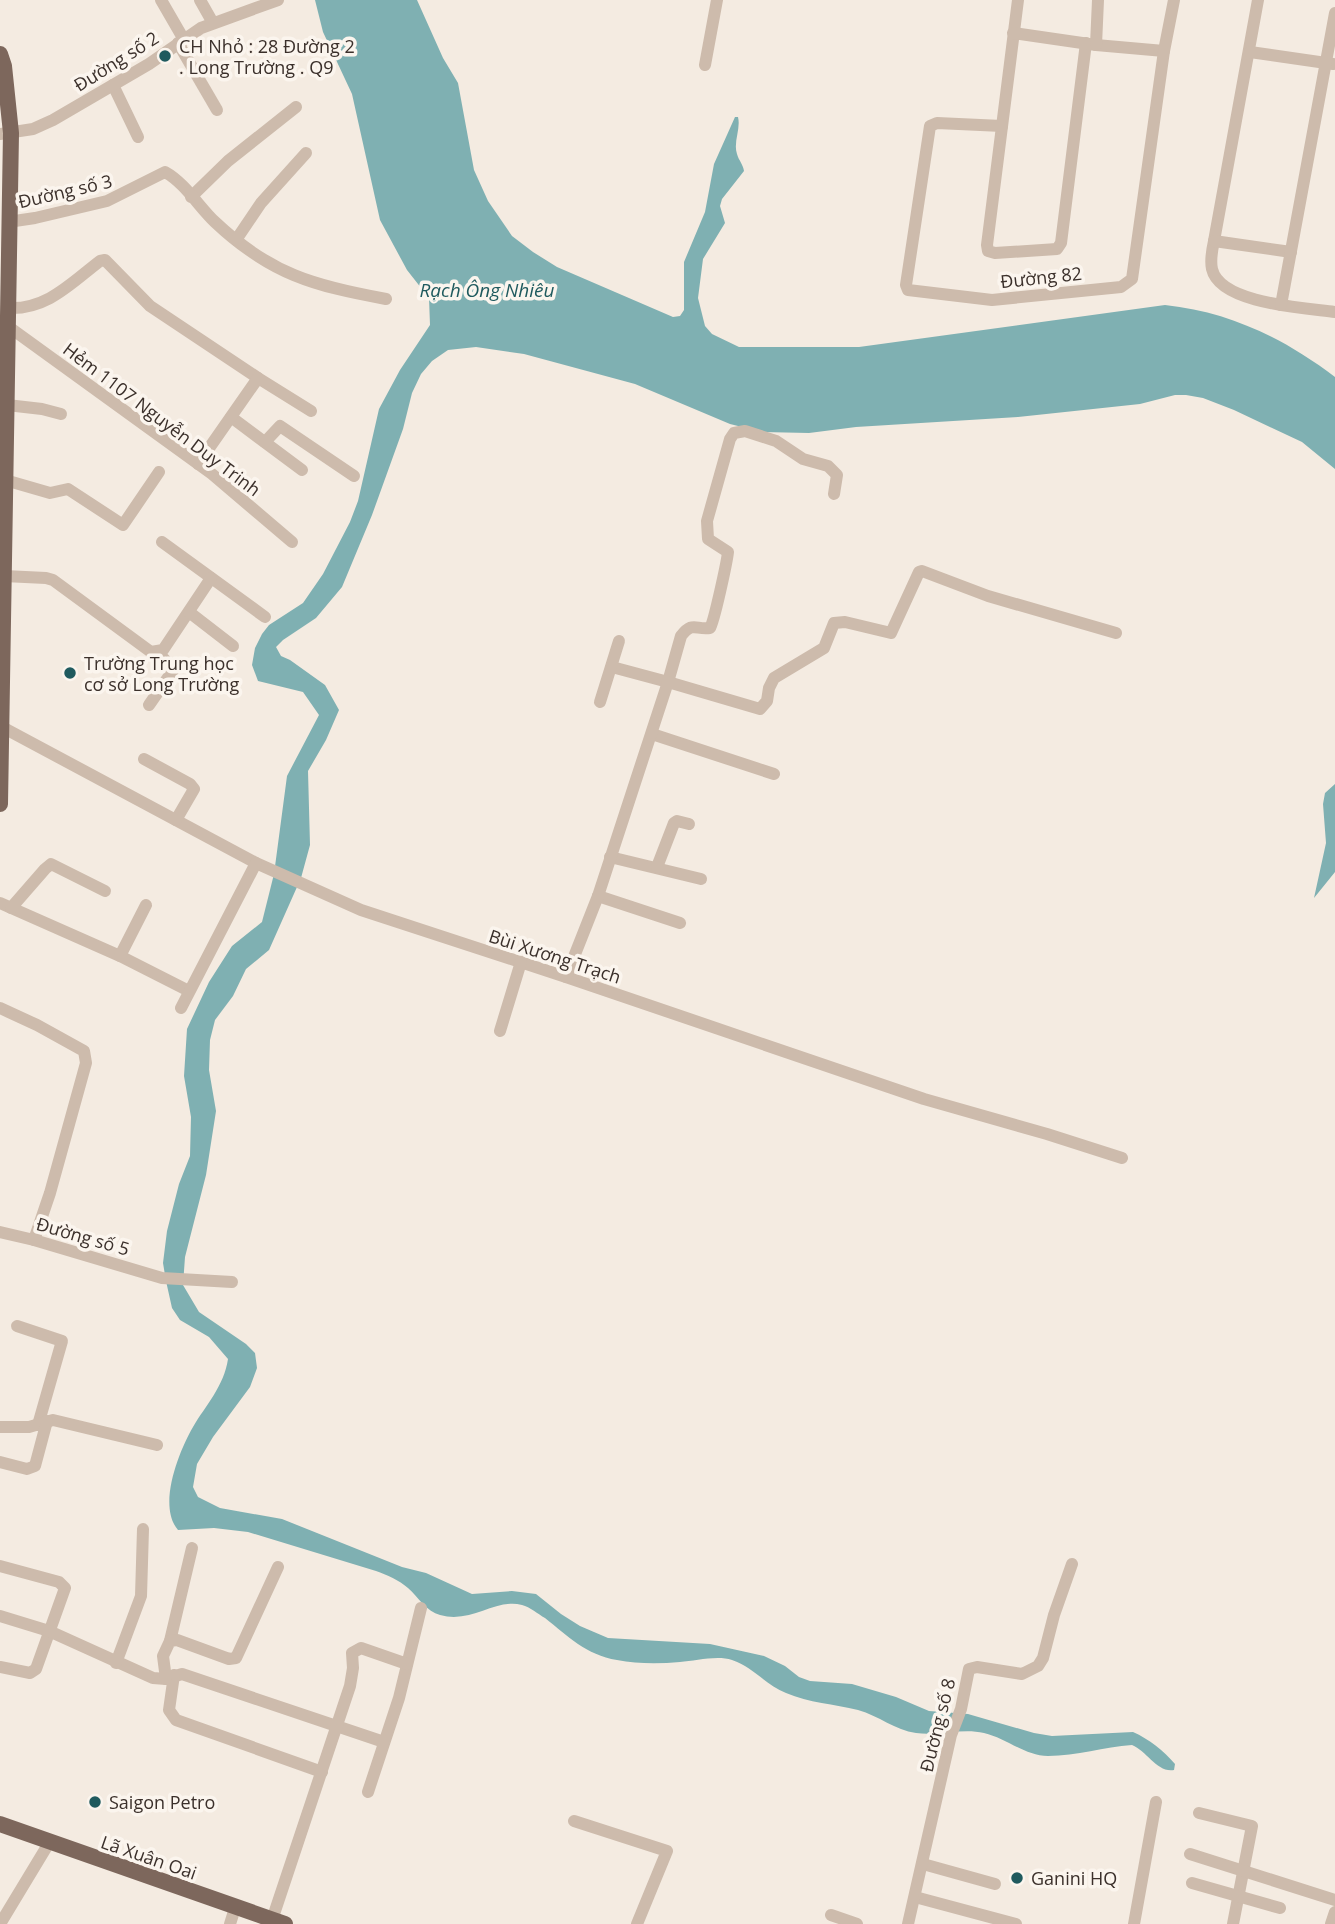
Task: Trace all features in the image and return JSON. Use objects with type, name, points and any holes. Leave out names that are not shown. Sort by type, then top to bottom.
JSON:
[{"type":"main road","points":[[0,54],[4,66],[5,298],[9,327],[4,347],[7,405],[3,442],[5,480],[0,804]]},
{"type":"main road","name":"Lã Xuân Oai","points":[[0,1824],[233,1916],[279,1922]]},
{"type":"street","points":[[161,0],[217,110]]},
{"type":"street","points":[[200,0],[213,23]]},
{"type":"street","name":"Đường số 2","points":[[6,134],[33,130],[161,57],[181,41],[213,23],[278,0]]},
{"type":"street","points":[[705,65],[717,0]]},
{"type":"street","points":[[1018,0],[987,245],[988,251],[995,253],[1057,249],[1060,243],[1098,0]]},
{"type":"street","name":"Đường 82","points":[[1002,126],[937,123],[930,126],[906,285],[908,290],[992,300],[1121,287],[1132,279],[1164,51],[1174,0]]},
{"type":"street","points":[[1258,0],[1211,260],[1215,276],[1243,297],[1335,312]]},
{"type":"street","points":[[1281,304],[1331,64],[1335,13]]},
{"type":"street","points":[[1013,33],[1164,51]]},
{"type":"street","points":[[1250,52],[1331,64]]},
{"type":"street","points":[[113,85],[138,137]]},
{"type":"street","points":[[296,107],[228,161],[191,197],[236,240],[284,272],[330,289],[386,299]]},
{"type":"street","points":[[236,240],[261,203],[306,153]]},
{"type":"street","name":"Đường số 3","points":[[5,232],[35,218],[107,201],[165,172],[191,197]]},
{"type":"street","points":[[1214,242],[1291,252]]},
{"type":"street","points":[[5,298],[24,309],[39,305],[102,260],[108,262],[150,306],[311,411]]},
{"type":"street","name":"Hẻm 1107 Nguyễn Duy Trinh","points":[[9,327],[198,464],[292,542]]},
{"type":"street","points":[[198,464],[258,377]]},
{"type":"street","points":[[7,405],[61,414]]},
{"type":"street","points":[[231,417],[302,470]]},
{"type":"street","points":[[265,442],[280,426],[354,476]]},
{"type":"street","points":[[566,977],[598,896],[652,734],[681,636],[695,626],[707,628],[713,625],[728,552],[708,540],[707,521],[730,439],[734,433],[745,431],[776,441],[803,459],[828,466],[836,475],[834,494]]},
{"type":"street","points":[[5,480],[50,493],[68,489],[123,525],[159,472]]},
{"type":"street","points":[[162,542],[265,617]]},
{"type":"street","points":[[612,667],[760,709],[767,701],[774,678],[824,648],[834,623],[845,622],[891,633],[912,584],[922,571],[998,599],[1116,633]]},
{"type":"street","points":[[4,576],[53,580],[152,652],[158,653],[174,669],[149,705]]},
{"type":"street","points":[[158,653],[163,650],[211,578]]},
{"type":"street","points":[[189,612],[233,646]]},
{"type":"street","points":[[600,702],[619,641]]},
{"type":"street","name":"Bùi Xương Trạch","points":[[2,727],[262,865],[360,910],[912,1095],[1122,1158]]},
{"type":"street","points":[[652,734],[774,774]]},
{"type":"street","points":[[144,759],[190,784],[194,789],[176,820]]},
{"type":"street","points":[[657,867],[674,822],[690,824]]},
{"type":"street","points":[[610,857],[701,879]]},
{"type":"street","points":[[104,891],[51,864],[6,905],[189,990]]},
{"type":"street","points":[[181,1008],[262,865]]},
{"type":"street","points":[[598,896],[680,923]]},
{"type":"street","points":[[120,956],[146,905]]},
{"type":"street","points":[[500,1031],[521,962]]},
{"type":"street","points":[[0,1008],[37,1025],[86,1055],[50,1193],[34,1240]]},
{"type":"street","name":"Đường số 5","points":[[0,1232],[158,1277],[232,1282]]},
{"type":"street","points":[[0,1462],[32,1469],[35,1466],[62,1341],[17,1326]]},
{"type":"street","points":[[0,1427],[29,1427],[53,1420],[157,1445]]},
{"type":"street","points":[[116,1662],[141,1596],[143,1529]]},
{"type":"street","points":[[191,1548],[170,1641],[163,1656],[170,1677],[169,1710],[176,1720],[322,1772]]},
{"type":"street","name":"Đường số 8","points":[[908,1924],[968,1671],[971,1667],[1022,1674],[1038,1666],[1043,1658],[1054,1615],[1072,1564]]},
{"type":"street","points":[[0,1566],[64,1585],[65,1588],[33,1672],[0,1667]]},
{"type":"street","points":[[170,1641],[177,1640],[229,1659],[236,1658],[278,1567]]},
{"type":"street","points":[[368,1792],[399,1698],[421,1608]]},
{"type":"street","points":[[0,1616],[49,1631],[153,1678],[182,1674],[384,1742]]},
{"type":"street","points":[[279,1922],[350,1686],[353,1668],[351,1657],[355,1649],[361,1647],[407,1664]]},
{"type":"street","points":[[1134,1924],[1156,1802]]},
{"type":"street","points":[[1199,1814],[1245,1822],[1252,1826],[1233,1924]]},
{"type":"street","points":[[574,1821],[667,1851],[637,1924]]},
{"type":"street","points":[[0,1924],[49,1843]]},
{"type":"street","points":[[1190,1854],[1335,1900]]},
{"type":"street","points":[[923,1864],[995,1884]]},
{"type":"street","points":[[1192,1882],[1280,1908]]},
{"type":"street","points":[[915,1896],[1016,1924]]},
{"type":"street","points":[[1331,1924],[1335,1912]]},
{"type":"street","points":[[831,1915],[857,1924]]},
{"type":"water","name":"Rạch Ông Nhiêu","points":[[315,0],[417,0],[443,58],[458,83],[474,170],[488,201],[512,236],[557,267],[673,317],[680,316],[684,310],[684,262],[705,212],[714,164],[735,117],[738,117],[736,149],[744,171],[722,199],[720,206],[725,223],[703,259],[698,298],[705,326],[712,334],[739,347],[859,347],[1165,305],[1189,309],[1255,329],[1296,350],[1335,377],[1335,469],[1302,442],[1234,410],[1203,398],[1186,395],[1175,395],[1140,404],[1018,417],[856,427],[809,433],[762,432],[730,424],[635,384],[524,354],[476,347],[448,350],[432,361],[421,374],[412,393],[403,429],[372,515],[342,587],[316,618],[276,647],[281,656],[325,685],[339,710],[308,771],[310,845],[301,878],[269,950],[246,969],[233,996],[215,1020],[210,1040],[209,1070],[216,1111],[206,1175],[185,1257],[183,1285],[199,1312],[255,1353],[257,1368],[250,1387],[213,1437],[197,1464],[193,1487],[198,1497],[220,1508],[282,1519],[402,1567],[426,1573],[472,1594],[512,1591],[536,1594],[580,1626],[608,1638],[710,1644],[764,1656],[810,1681],[852,1684],[896,1697],[929,1711],[968,1714],[1034,1733],[1052,1736],[1133,1732],[1166,1754],[1175,1764],[1174,1770],[1162,1768],[1132,1745],[1048,1756],[1031,1753],[984,1733],[916,1733],[858,1710],[786,1693],[732,1660],[713,1658],[648,1663],[606,1657],[578,1644],[545,1618],[522,1605],[502,1605],[463,1616],[440,1615],[427,1608],[401,1583],[376,1571],[248,1532],[214,1528],[178,1530],[172,1520],[172,1478],[193,1427],[219,1387],[228,1359],[209,1337],[180,1320],[172,1308],[163,1263],[167,1231],[179,1184],[190,1156],[191,1117],[184,1076],[187,1029],[209,982],[232,946],[262,922],[274,874],[287,776],[319,715],[303,692],[258,681],[252,665],[255,648],[269,625],[303,603],[323,574],[358,501],[379,409],[400,370],[430,325],[429,298],[407,270],[380,220],[352,94],[323,32]]},
{"type":"water","points":[[1335,784],[1335,872],[1314,898],[1326,843],[1323,804],[1325,793]]},
{"type":"place","name":"CH Nhỏ : 28 Đường 2 . Long Trường . Q9","points":[[165,56]]},
{"type":"place","name":"Trường Trung học cơ sở Long Trường","points":[[70,673]]},
{"type":"place","name":"Saigon Petro","points":[[95,1802]]},
{"type":"place","name":"Ganini HQ","points":[[1017,1878]]}]
